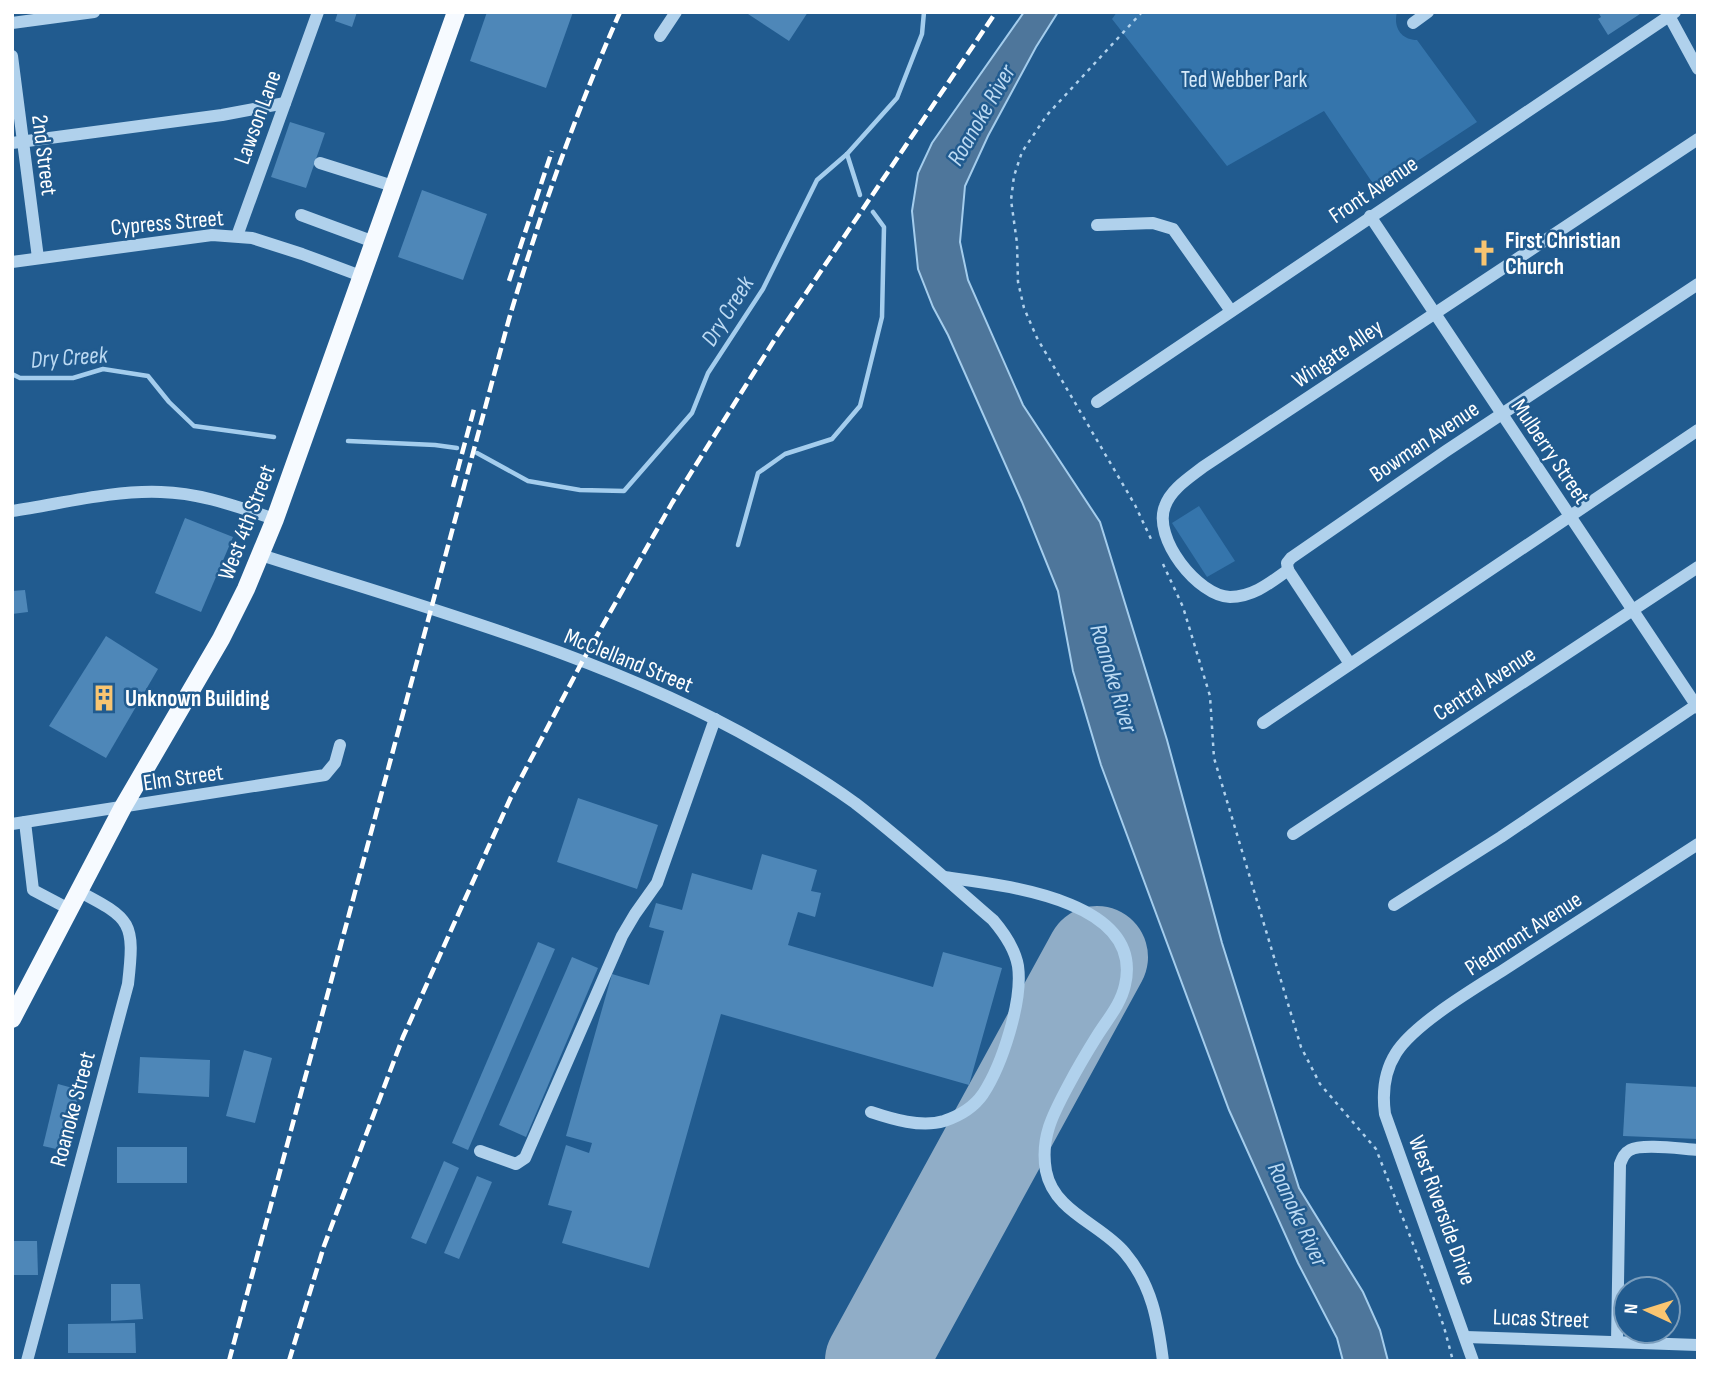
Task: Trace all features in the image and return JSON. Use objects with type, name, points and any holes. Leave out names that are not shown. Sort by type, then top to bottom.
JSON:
[{"type":"main road","name":"West 4th Street","points":[[12,1019],[123,807],[222,639],[261,555],[456,12]]},
{"type":"street","points":[[12,23],[93,12]]},
{"type":"street","name":"Lawson Lane","points":[[237,236],[318,12]]},
{"type":"street","points":[[660,36],[676,12]]},
{"type":"street","points":[[1413,23],[1428,12]]},
{"type":"street","points":[[1670,14],[1698,69]]},
{"type":"street","name":"Front Avenue","points":[[1097,402],[1670,14]]},
{"type":"street","name":"2nd Street","points":[[12,56],[17,142],[37,258]]},
{"type":"street","points":[[17,142],[209,117],[285,103]]},
{"type":"street","name":"Wingate Alley","points":[[1288,570],[1261,589],[1242,596],[1228,597],[1204,588],[1174,554],[1163,533],[1162,519],[1169,497],[1203,467],[1698,139]]},
{"type":"street","points":[[320,163],[393,186]]},
{"type":"street","points":[[301,215],[374,242]]},
{"type":"street","name":"Mulberry Street","points":[[1370,216],[1697,706]]},
{"type":"street","points":[[1097,225],[1153,223],[1173,229],[1231,311]]},
{"type":"street","name":"Cypress Street","points":[[12,261],[188,237],[237,236],[302,254],[361,276]]},
{"type":"street","name":"Bowman Avenue","points":[[1288,570],[1287,563],[1291,558],[1501,414],[1698,284]]},
{"type":"street","points":[[1263,723],[1698,430]]},
{"type":"street","points":[[12,511],[134,493],[161,492],[222,501],[275,519]]},
{"type":"street","name":"McClelland Street","points":[[261,555],[537,645],[611,673],[715,719],[762,744],[854,803],[993,920],[1013,949],[1018,967],[1017,991],[1013,1015],[1000,1057],[982,1095],[961,1114],[934,1123],[909,1122],[871,1112]]},
{"type":"street","name":"Central Avenue","points":[[1293,834],[1698,567]]},
{"type":"street","points":[[1288,570],[1350,664]]},
{"type":"street","points":[[1394,905],[1697,706]]},
{"type":"street","points":[[480,1151],[516,1164],[525,1158],[622,936],[657,883],[715,719]]},
{"type":"street","name":"Elm Street","points":[[19,823],[325,775],[335,763],[340,745]]},
{"type":"street","points":[[19,823],[33,890],[69,909]]},
{"type":"street","name":"Piedmont Avenue","points":[[1387,1073],[1396,1052],[1405,1041],[1461,998],[1698,844]]},
{"type":"street","points":[[943,877],[1022,891],[1069,904],[1107,924],[1122,946],[1127,970],[1120,1000],[1052,1115],[1047,1128],[1044,1157],[1046,1175],[1063,1203],[1124,1251],[1147,1286],[1155,1307],[1163,1361]]},
{"type":"street","name":"Roanoke Street","points":[[27,1361],[128,984],[131,960],[131,935],[121,916],[78,891]]},
{"type":"street","name":"West Riverside Drive","points":[[1387,1073],[1383,1097],[1385,1114],[1473,1361]]},
{"type":"street","points":[[1619,1275],[1620,1164],[1624,1156],[1630,1150],[1643,1147],[1698,1150]]},
{"type":"street","name":"Lucas Street","points":[[1466,1337],[1612,1342]]},
{"type":"path","points":[[1142,12],[1047,115],[1022,152],[1014,176],[1011,200],[1017,243],[1018,282],[1024,308],[1037,338],[1135,505],[1152,540]]},
{"type":"path","points":[[1161,560],[1183,607],[1210,695],[1214,758],[1301,1048],[1320,1084],[1376,1149],[1444,1327],[1453,1361]]},
{"type":"green space","name":"Ted Webber Park","points":[[1117,12],[1397,12],[1396,23],[1400,32],[1407,38],[1417,40],[1477,122],[1376,188],[1324,111],[1227,166],[1112,19]]},
{"type":"green space","points":[[1199,506],[1235,561],[1207,577],[1172,523]]},
{"type":"water","name":"Roanoke River","points":[[1024,12],[1058,12],[988,136],[965,186],[960,242],[968,280],[1023,405],[1100,522],[1167,740],[1222,943],[1299,1188],[1363,1292],[1380,1330],[1388,1361],[1343,1361],[1337,1338],[1298,1263],[1229,1110],[1101,765],[1073,671],[1058,591],[1022,502],[918,269],[912,211],[918,173],[932,143]]},
{"type":"building","points":[[338,12],[357,12],[352,27],[335,21]]},
{"type":"building","points":[[487,12],[573,12],[546,88],[470,61]]},
{"type":"building","points":[[745,12],[808,12],[789,41]]},
{"type":"building","points":[[1598,12],[1643,12],[1608,35],[1598,19],[1601,17]]},
{"type":"building","points":[[290,122],[325,133],[306,188],[271,177]]},
{"type":"building","points":[[422,190],[487,214],[463,280],[398,257]]},
{"type":"building","points":[[185,518],[233,537],[201,612],[155,593]]},
{"type":"building","points":[[25,590],[28,612],[12,614],[12,591]]},
{"type":"building","name":"Unknown Building","points":[[106,636],[158,669],[106,758],[49,726]]},
{"type":"building","points":[[578,798],[658,825],[637,889],[557,862]]},
{"type":"building","points":[[762,854],[817,870],[811,891],[821,893],[815,917],[798,912],[788,945],[933,987],[943,952],[1002,968],[969,1085],[721,1014],[649,1268],[562,1243],[572,1211],[548,1205],[566,1145],[589,1153],[592,1143],[566,1136],[612,974],[649,985],[664,931],[649,927],[656,903],[682,910],[692,873],[752,890]]},
{"type":"building","points":[[538,942],[555,949],[468,1150],[452,1143]]},
{"type":"building","points":[[572,957],[598,968],[526,1137],[499,1125]]},
{"type":"building","points":[[244,1050],[272,1058],[255,1123],[226,1116]]},
{"type":"building","points":[[140,1057],[210,1060],[209,1097],[138,1093]]},
{"type":"building","points":[[1626,1083],[1698,1087],[1698,1139],[1623,1136]]},
{"type":"building","points":[[58,1084],[80,1090],[65,1151],[43,1146]]},
{"type":"building","points":[[117,1147],[187,1147],[187,1183],[117,1183]]},
{"type":"building","points":[[444,1161],[459,1168],[426,1244],[411,1238]]},
{"type":"building","points":[[477,1176],[492,1182],[459,1259],[444,1253]]},
{"type":"building","points":[[12,1241],[37,1241],[38,1275],[12,1275]]},
{"type":"building","points":[[111,1284],[140,1284],[143,1319],[111,1321]]},
{"type":"building","points":[[135,1323],[136,1353],[68,1353],[68,1324]]},
{"type":"waterway","name":"Dry Creek","points":[[477,453],[528,481],[580,490],[624,491],[692,413],[708,373],[763,289],[817,180],[847,154],[897,98],[922,34],[924,12]]},
{"type":"waterway","points":[[847,154],[860,195]]},
{"type":"waterway","points":[[738,545],[758,473],[785,454],[832,439],[860,406],[882,317],[884,227],[873,212]]},
{"type":"waterway","name":"Dry Creek","points":[[12,374],[20,378],[73,378],[103,369],[148,376],[169,402],[194,426],[274,437]]},
{"type":"waterway","name":"Dry Creek","points":[[348,441],[457,448]]},
{"type":"runway","points":[[876,1361],[1097,957]]},
{"type":"railway","points":[[229,1361],[509,319],[560,164],[588,87],[620,12]]},
{"type":"railway","points":[[289,1361],[324,1246],[403,1037],[511,797],[582,662],[672,503],[775,339],[996,12]]},
{"type":"railway","points":[[509,281],[552,151]]},
{"type":"railway","points":[[453,487],[474,409]]},
{"type":"place","name":"First Christian Church","points":[[1484,253]]},
{"type":"place","name":"Unknown Building","points":[[104,698]]}]
